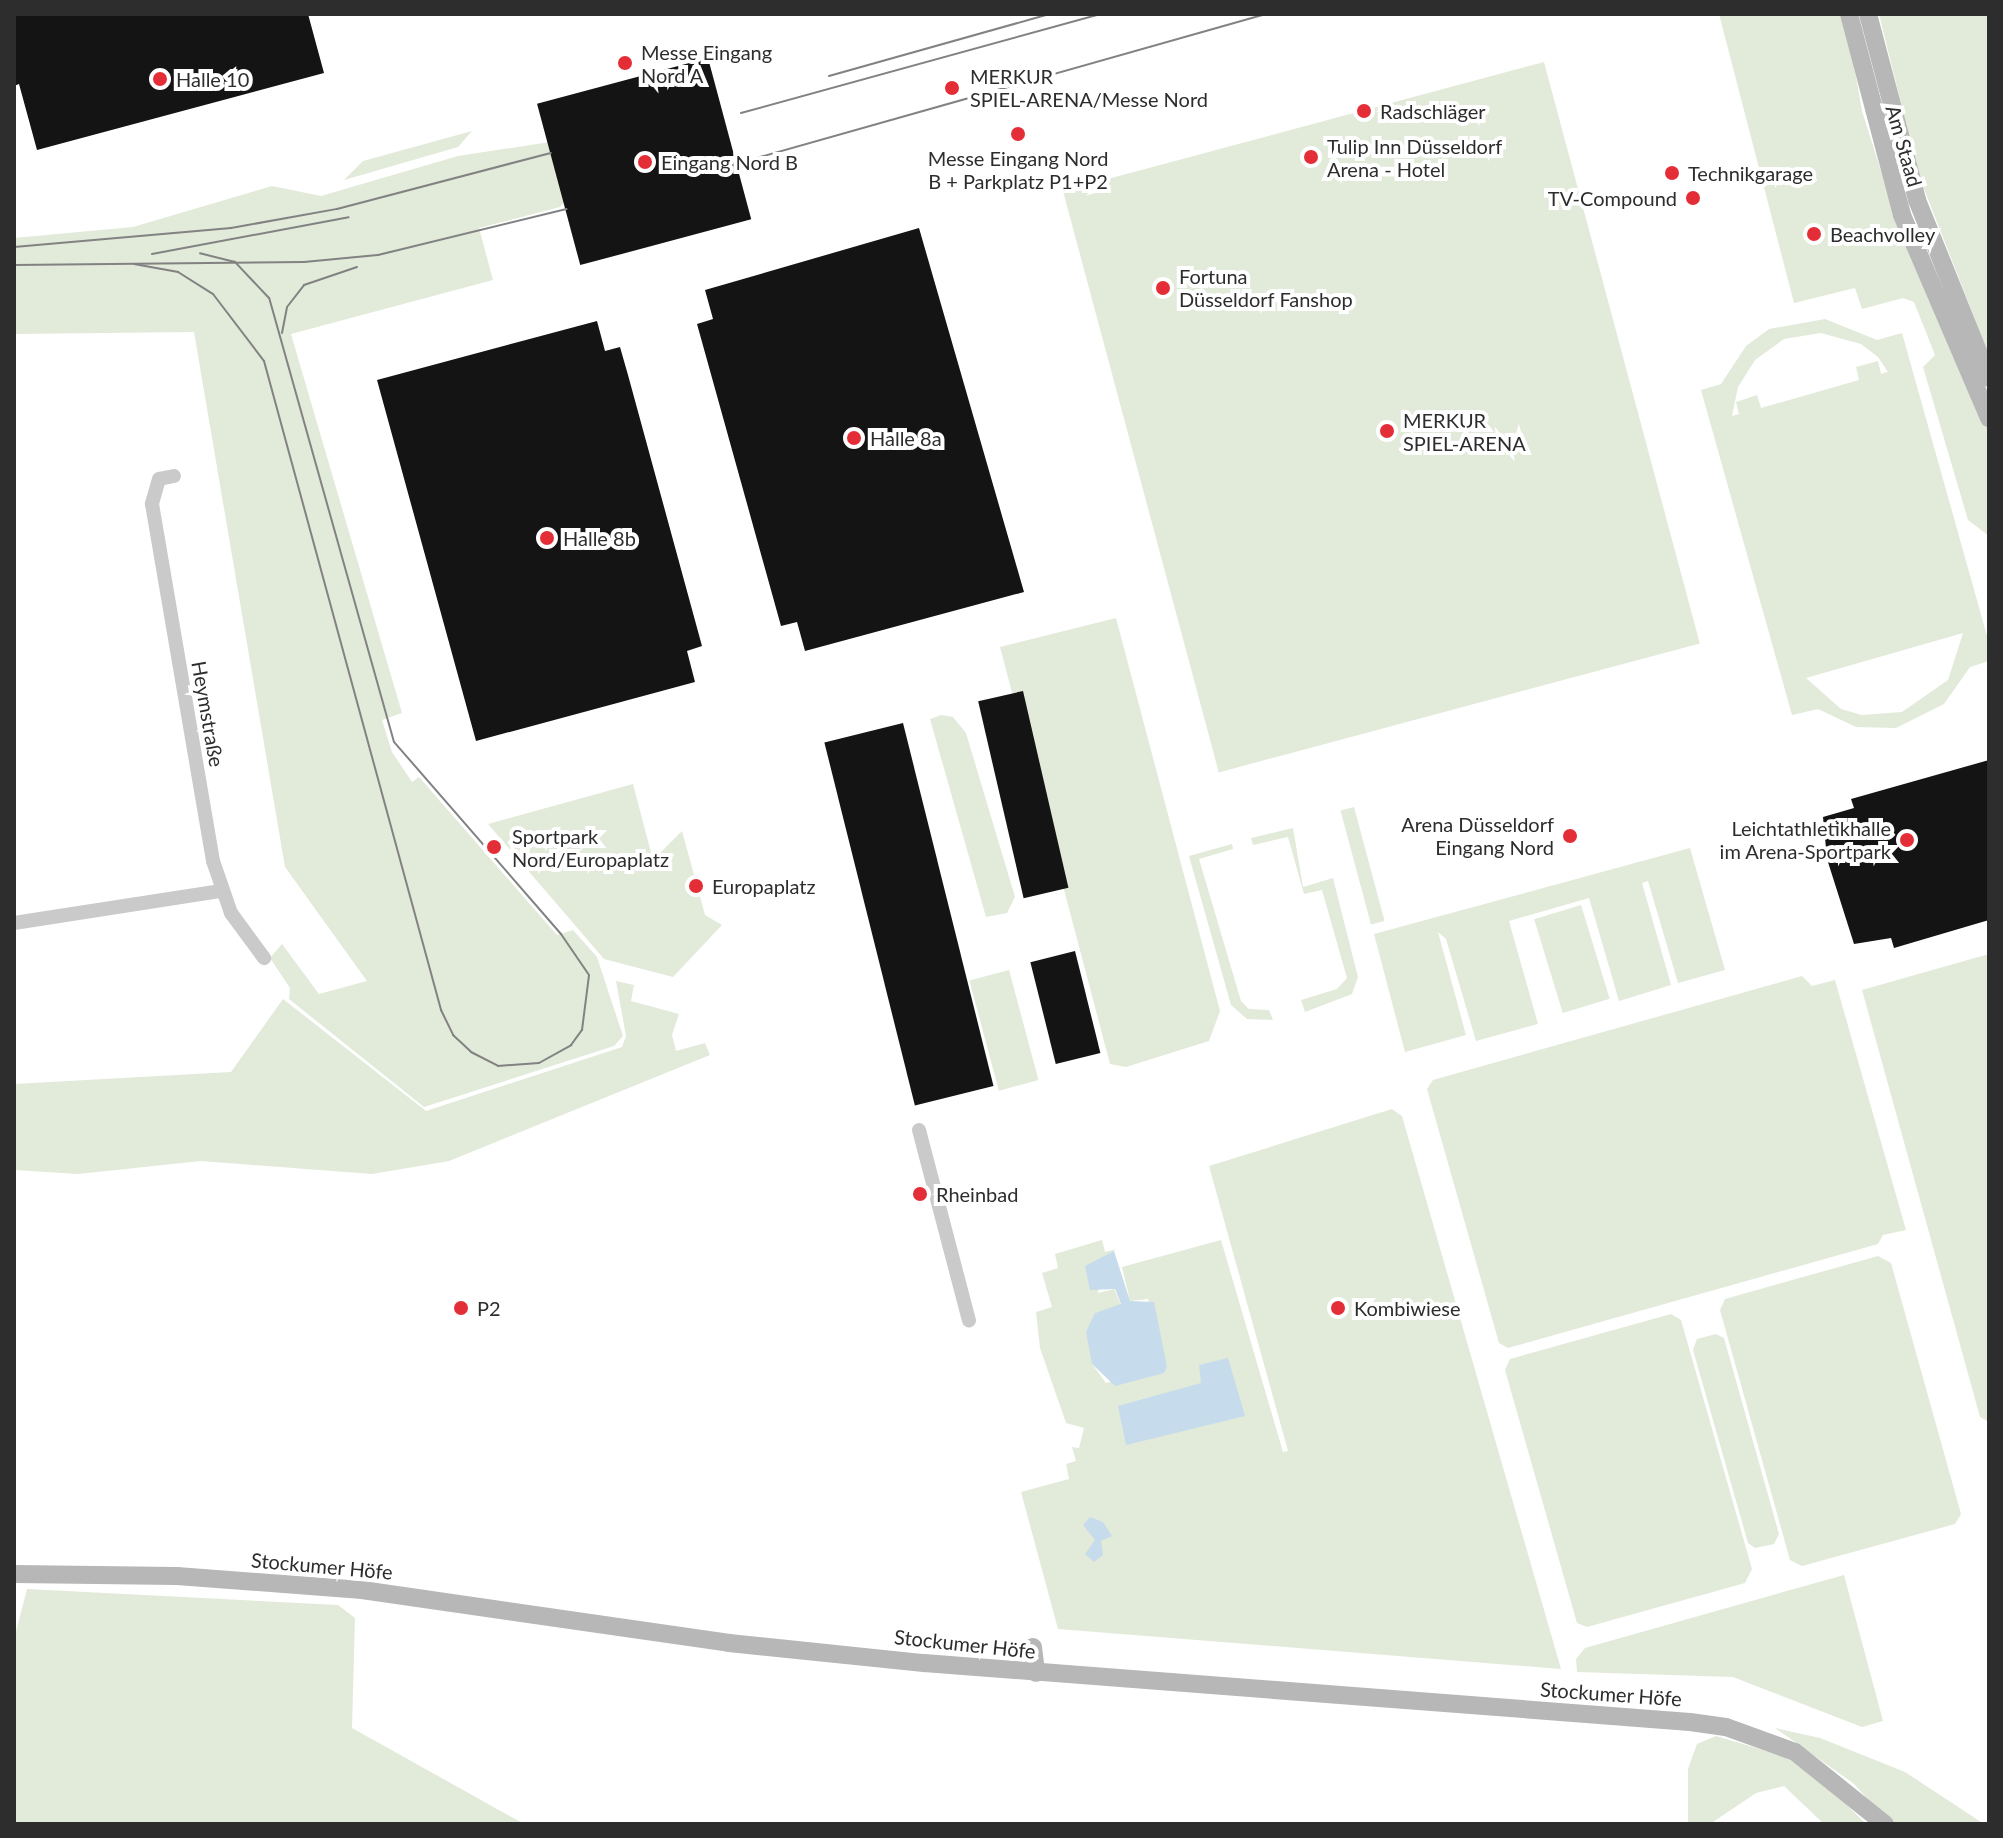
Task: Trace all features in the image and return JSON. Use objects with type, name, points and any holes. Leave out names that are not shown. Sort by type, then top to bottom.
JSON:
[{"type":"street","name":"Am Staad","points":[[1849,14],[1902,215],[1989,418]]},
{"type":"street","name":"Am Staad","points":[[1868,14],[1912,185],[1989,378]]},
{"type":"street","name":"Heymstraße","points":[[174,476],[159,479],[152,504],[220,891],[264,958]]},
{"type":"street","points":[[14,923],[220,891]]},
{"type":"street","points":[[919,1130],[969,1321]]},
{"type":"street","name":"Stockumer Höfe","points":[[14,1574],[177,1576],[362,1590],[753,1646],[1036,1673],[1726,1727],[1810,1761],[1885,1824]]},
{"type":"street","points":[[1033,1647],[1036,1673]]},
{"type":"green space","points":[[1719,14],[1845,14],[1862,111],[1896,219],[1989,432],[1989,536],[1968,520],[1923,367],[1935,355],[1914,302],[1903,298],[1862,309],[1855,288],[1794,303]]},
{"type":"green space","points":[[1879,14],[1989,14],[1989,355],[1919,176]]},
{"type":"green space","name":"MERKUR SPIEL-ARENA","points":[[1544,62],[1700,643],[1219,772],[1063,191]]},
{"type":"green space","points":[[472,131],[458,147],[344,180],[363,161]]},
{"type":"green space","points":[[550,142],[567,199],[560,207],[479,228],[493,280],[291,334],[402,713],[382,720],[392,752],[412,782],[419,777],[557,935],[573,930],[597,957],[623,1036],[614,1046],[424,1107],[289,999],[290,988],[270,958],[282,944],[319,994],[367,981],[285,867],[194,332],[14,334],[14,238],[133,227],[272,186],[321,196],[458,156]]},
{"type":"green space","points":[[1825,319],[1877,340],[1902,333],[1989,643],[1989,661],[1970,667],[1944,704],[1896,728],[1856,727],[1818,709],[1792,715],[1701,390],[1721,384],[1746,346],[1769,329]],"holes":[[[1821,333],[1861,344],[1878,357],[1888,372],[1881,374],[1878,361],[1856,367],[1859,380],[1761,408],[1757,395],[1736,402],[1739,414],[1732,416],[1738,387],[1755,360],[1784,339]],[[1963,633],[1948,680],[1902,712],[1862,715],[1841,709],[1806,678]]]},
{"type":"green space","points":[[1116,618],[1220,1011],[1209,1041],[1126,1067],[1110,1064],[1000,647]]},
{"type":"green space","points":[[941,715],[953,717],[966,733],[1015,897],[1007,913],[986,917],[930,719]]},
{"type":"green space","points":[[633,784],[653,860],[682,831],[705,915],[722,925],[673,977],[604,959],[488,824]]},
{"type":"green space","points":[[1354,807],[1385,921],[1371,925],[1340,811]]},
{"type":"green space","points":[[1293,828],[1303,887],[1333,878],[1358,977],[1352,994],[1305,1012],[1301,1000],[1337,989],[1347,978],[1322,890],[1304,894],[1288,837],[1253,845],[1251,838]]},
{"type":"green space","points":[[1232,844],[1233,849],[1199,859],[1241,1001],[1249,1009],[1269,1010],[1273,1020],[1247,1019],[1231,1005],[1189,856]]},
{"type":"green space","points":[[1690,848],[1725,970],[1678,983],[1648,881],[1642,883],[1671,985],[1619,1001],[1589,898],[1509,921],[1538,1024],[1476,1041],[1446,939],[1438,932],[1466,1035],[1405,1052],[1374,934]]},
{"type":"green space","points":[[1581,905],[1610,999],[1563,1013],[1534,919]]},
{"type":"green space","points":[[1989,954],[1989,1422],[1980,1417],[1862,990]]},
{"type":"green space","points":[[1009,970],[1039,1080],[999,1091],[969,981]]},
{"type":"green space","points":[[1802,976],[1812,986],[1835,980],[1906,1230],[1883,1235],[1878,1244],[1508,1348],[1499,1343],[1427,1089],[1433,1080]]},
{"type":"green space","points":[[616,981],[634,985],[631,1001],[679,1014],[672,1035],[676,1051],[705,1043],[710,1055],[449,1161],[372,1174],[201,1161],[78,1174],[14,1170],[14,1084],[231,1072],[283,999],[426,1111],[622,1047],[626,1036]]},
{"type":"green space","points":[[1392,1109],[1402,1116],[1561,1669],[1058,1629],[1021,1492],[1069,1479],[1066,1464],[1076,1461],[1072,1447],[1079,1448],[1084,1428],[1066,1423],[1040,1348],[1036,1312],[1052,1307],[1042,1273],[1058,1268],[1055,1254],[1102,1240],[1105,1252],[1117,1249],[1107,1255],[1098,1293],[1114,1289],[1121,1305],[1095,1313],[1092,1364],[1106,1383],[1167,1367],[1148,1299],[1130,1301],[1122,1267],[1221,1240],[1283,1452],[1288,1451],[1209,1166]]},
{"type":"green space","points":[[1878,1256],[1891,1263],[1961,1514],[1955,1524],[1802,1566],[1790,1560],[1720,1310],[1725,1299]]},
{"type":"green space","points":[[1671,1314],[1681,1320],[1752,1569],[1745,1583],[1587,1627],[1577,1623],[1505,1370],[1510,1359]]},
{"type":"green space","points":[[1716,1334],[1724,1338],[1779,1534],[1774,1544],[1755,1548],[1748,1543],[1693,1350],[1697,1339]]},
{"type":"green space","points":[[1844,1575],[1883,1721],[1862,1727],[1733,1677],[1577,1672],[1576,1659],[1585,1648]]},
{"type":"green space","points":[[27,1589],[338,1605],[355,1618],[352,1728],[524,1824],[14,1824],[14,1639]]},
{"type":"green space","points":[[1775,1728],[1820,1738],[1905,1772],[1984,1824],[1891,1824],[1853,1783]]},
{"type":"green space","points":[[1716,1736],[1780,1755],[1815,1773],[1866,1824],[1824,1824],[1784,1786],[1756,1793],[1710,1824],[1688,1824],[1688,1769],[1697,1744]]},
{"type":"water","points":[[1114,1251],[1130,1301],[1154,1302],[1167,1367],[1164,1373],[1115,1386],[1092,1364],[1086,1332],[1095,1313],[1121,1304],[1115,1289],[1090,1290],[1085,1266]]},
{"type":"water","points":[[1228,1358],[1245,1416],[1126,1445],[1118,1406],[1201,1383],[1199,1365]]},
{"type":"water","points":[[1090,1517],[1103,1522],[1112,1536],[1101,1541],[1103,1555],[1094,1562],[1085,1554],[1095,1540],[1083,1525]]},
{"type":"building","name":"Halle 10","points":[[14,14],[308,14],[324,73],[37,150],[19,84],[14,86]]},
{"type":"building","name":"Eingang Nord B","points":[[708,58],[751,219],[580,265],[537,104]]},
{"type":"building","name":"Halle 8a","points":[[919,228],[1024,592],[805,651],[797,622],[781,626],[697,324],[713,319],[705,290]]},
{"type":"building","name":"Halle 8b","points":[[597,321],[605,351],[620,347],[702,646],[687,651],[695,682],[476,741],[377,380]]},
{"type":"building","points":[[1023,691],[1068,888],[1024,898],[978,701]]},
{"type":"building","points":[[903,723],[993,1086],[915,1105],[824,743]]},
{"type":"building","name":"Leichtathletikhalle im Arena-Sportpark","points":[[1989,760],[1989,920],[1894,948],[1891,938],[1854,944],[1827,859],[1823,817],[1854,808],[1851,799]]},
{"type":"building","points":[[1075,951],[1100,1053],[1056,1064],[1030,962]]},
{"type":"tram line","points":[[829,76],[1049,14]]},
{"type":"tram line","points":[[741,113],[1100,14]]},
{"type":"tram line","points":[[753,159],[1266,14]]},
{"type":"tram line","points":[[14,247],[231,228],[337,209],[551,153]]},
{"type":"tram line","points":[[14,265],[304,262],[378,255],[566,209]]},
{"type":"tram line","points":[[152,254],[349,217]]},
{"type":"tram line","points":[[134,264],[178,272],[213,294],[264,361],[441,1010],[453,1035],[471,1052],[498,1066],[539,1063],[571,1045],[582,1030],[589,975],[561,934],[394,742],[269,298],[235,262],[200,253]]},
{"type":"tram line","points":[[282,333],[287,307],[304,285],[357,267]]},
{"type":"place","name":"Messe Eingang Nord A","points":[[625,63]]},
{"type":"place","name":"Halle 10","points":[[160,79]]},
{"type":"place","name":"MERKUR SPIEL-ARENA/Messe Nord","points":[[952,88]]},
{"type":"place","name":"Radschläger","points":[[1364,111]]},
{"type":"place","name":"Messe Eingang Nord B + Parkplatz P1+P2","points":[[1018,134]]},
{"type":"place","name":"Tulip Inn Düsseldorf Arena - Hotel","points":[[1311,157]]},
{"type":"place","name":"Eingang Nord B","points":[[645,162]]},
{"type":"place","name":"Technikgarage","points":[[1672,173]]},
{"type":"place","name":"TV-Compound","points":[[1693,198]]},
{"type":"place","name":"Beachvolley","points":[[1814,234]]},
{"type":"place","name":"Fortuna Düsseldorf Fanshop","points":[[1163,288]]},
{"type":"place","name":"MERKUR SPIEL-ARENA","points":[[1387,431]]},
{"type":"place","name":"Halle 8a","points":[[854,438]]},
{"type":"place","name":"Halle 8b","points":[[547,538]]},
{"type":"place","name":"Arena Düsseldorf Eingang Nord","points":[[1570,836]]},
{"type":"place","name":"Leichtathletikhalle im Arena-Sportpark","points":[[1907,840]]},
{"type":"place","name":"Sportpark Nord/Europaplatz","points":[[494,847]]},
{"type":"place","name":"Europaplatz","points":[[696,886]]},
{"type":"place","name":"Rheinbad","points":[[920,1194]]},
{"type":"place","name":"P2","points":[[461,1308]]},
{"type":"place","name":"Kombiwiese","points":[[1338,1308]]}]
